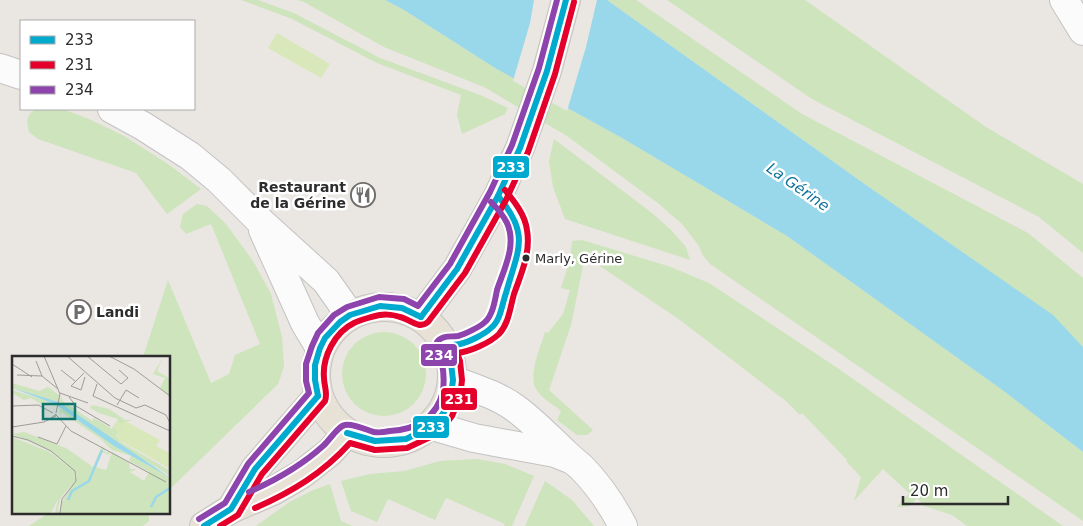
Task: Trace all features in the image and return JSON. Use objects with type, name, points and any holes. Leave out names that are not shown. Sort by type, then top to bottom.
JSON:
[{"type":"main road","points":[[421,317],[457,269],[498,196],[520,148],[547,71],[566,0]]},
{"type":"main road","points":[[380,306],[402,308],[421,317],[435,330],[446,346],[452,363],[453,380],[451,395],[444,412],[433,426],[406,439],[375,441],[347,433],[334,422],[325,410],[318,396],[314,380],[315,365],[325,338],[340,322],[350,315],[380,306]]},
{"type":"main road","points":[[231,509],[255,469],[318,396]]},
{"type":"main road","points":[[204,526],[231,509],[274,491],[302,474],[330,452],[347,433]]},
{"type":"street","points":[[1064,0],[1083,30]]},
{"type":"street","points":[[0,68],[20,75]]},
{"type":"street","points":[[114,110],[190,156],[219,180],[260,222],[326,281],[350,315]]},
{"type":"street","points":[[260,222],[305,323],[320,348]]},
{"type":"street","points":[[453,380],[514,407],[540,428],[571,460]]},
{"type":"street","points":[[433,426],[474,438],[555,453],[571,460],[580,466],[596,484],[614,509],[623,526]]},
{"type":"green space","points":[[241,0],[258,0],[294,13],[380,58],[480,95],[508,108],[505,114],[462,134],[457,115],[461,95],[377,63],[292,19]]},
{"type":"green space","points":[[297,0],[385,0],[495,68],[622,138],[787,236],[1001,389],[1083,452],[1083,521],[710,264],[682,224],[659,204],[567,136],[484,87],[384,47],[304,2]]},
{"type":"green space","points":[[607,0],[636,0],[802,114],[1028,233],[1083,278],[1083,347],[1052,315]]},
{"type":"green space","points":[[667,0],[805,0],[986,127],[1083,184],[1083,253],[1039,217],[812,99]]},
{"type":"green space","points":[[277,33],[330,64],[321,78],[268,48]]},
{"type":"green space","points":[[35,110],[66,110],[89,119],[124,136],[168,164],[201,189],[167,214],[136,173],[38,139],[29,132],[28,119]]},
{"type":"green space","points":[[554,139],[652,213],[670,229],[686,247],[690,260],[565,219],[553,187],[549,161]]},
{"type":"green space","points":[[197,204],[207,206],[226,224],[253,261],[271,294],[282,337],[284,367],[278,384],[170,489],[170,356],[143,356],[168,280],[211,383],[229,374],[235,355],[260,344],[211,224],[186,234],[180,227],[183,214]]},
{"type":"green space","points":[[582,240],[671,267],[709,283],[833,365],[1063,526],[967,526],[952,515],[924,506],[917,498],[910,506],[897,507],[909,493],[883,469],[854,501],[861,477],[802,413],[800,415],[787,402],[680,320],[585,256],[571,325],[549,390],[593,430],[587,435],[577,435],[557,420],[561,411],[537,391],[533,374],[545,332],[548,333],[563,314],[570,290],[561,288],[570,260],[572,241]]},
{"type":"green space","points":[[384,332],[400,335],[414,344],[423,358],[426,374],[423,390],[414,404],[400,413],[384,416],[368,413],[354,404],[345,390],[342,374],[345,358],[354,344],[368,335]]},
{"type":"green space","points":[[477,459],[505,464],[534,476],[512,526],[504,526],[505,524],[446,498],[435,520],[388,499],[377,522],[351,511],[341,481],[370,474],[404,471],[440,461]]},
{"type":"green space","points":[[545,481],[572,500],[594,526],[525,526]]},
{"type":"green space","points":[[330,484],[341,521],[353,526],[256,526],[288,503]]},
{"type":"green space","points":[[47,514],[147,514],[149,516],[149,521],[143,526],[29,526]]},
{"type":"water","name":"La Gérine","points":[[385,0],[607,0],[866,185],[1053,315],[1083,347],[1083,452],[1001,389],[787,236],[622,138],[495,68]]},
{"type":"pier","points":[[534,0],[597,0],[586,47],[567,111],[513,81],[530,23]]},
{"type":"transit line","name":"234","points":[[199,519],[225,503],[248,464],[309,393],[306,381],[306,364],[318,333],[334,315],[347,307],[379,297],[404,299],[418,306],[450,264],[490,192],[512,145],[539,68],[557,0]]},
{"type":"transit line","name":"233","points":[[421,317],[457,269],[498,196],[520,148],[547,71],[566,0]]},
{"type":"transit line","name":"231","points":[[220,526],[238,515],[262,474],[325,401],[325,362],[331,346],[341,332],[357,322],[382,315],[396,316],[417,324],[424,324],[428,322],[465,273],[506,200],[528,152],[555,74],[574,2]]},
{"type":"transit line","name":"231","points":[[255,508],[282,495],[318,473],[350,443],[375,450],[407,448],[439,433],[452,416],[460,397],[462,380],[457,353],[485,344],[499,334],[507,320],[525,263],[528,247],[526,224],[519,209],[505,190]]},
{"type":"transit line","name":"233","points":[[445,346],[464,343],[477,338],[494,325],[501,312],[519,243],[515,221],[498,196]]},
{"type":"transit line","name":"234","points":[[249,492],[306,460],[342,426],[352,425],[374,432],[399,430],[424,421],[436,408],[443,391],[444,378],[442,364],[437,351],[437,342],[444,337],[458,336],[468,332],[480,326],[488,319],[506,265],[511,240],[510,231],[504,217],[491,202]]},
{"type":"transit line","name":"233","points":[[318,396],[315,365],[320,348],[325,338],[340,322],[350,315],[380,306],[402,308],[421,317]]},
{"type":"transit line","name":"233","points":[[347,433],[375,441],[406,439],[433,426],[444,412],[451,395],[453,380],[451,363],[445,346]]},
{"type":"transit line","name":"233","points":[[204,526],[231,509],[255,469],[318,396]]},
{"type":"place","name":"Restaurant de la Gérine","points":[[363,195]]},
{"type":"place","name":"Marly, Gérine","points":[[526,258]]},
{"type":"place","name":"Landi","points":[[79,312]]}]
